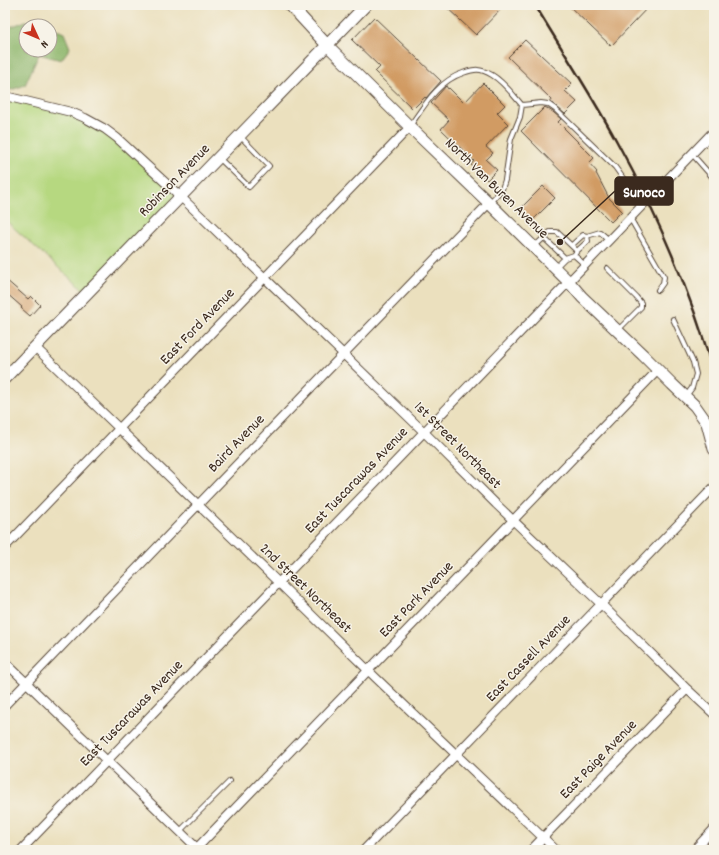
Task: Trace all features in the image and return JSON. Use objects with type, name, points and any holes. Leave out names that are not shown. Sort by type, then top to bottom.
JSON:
[{"type":"main road","name":"North Van Buren Avenue","points":[[290,5],[327,45],[534,247],[582,297],[695,406],[707,423],[714,449]]},
{"type":"main road","name":"Robinson Avenue","points":[[5,378],[366,5]]},
{"type":"street","name":"1st Street Northeast","points":[[5,96],[71,112],[105,129],[117,138],[181,197],[714,714]]},
{"type":"street","name":"East Ford Avenue","points":[[5,547],[410,127]]},
{"type":"street","name":"East Tuscarawas Avenue","points":[[21,850],[714,132]]},
{"type":"street","name":"Baird Avenue","points":[[5,705],[489,203]]},
{"type":"street","name":"2nd Street Northeast","points":[[35,347],[368,671],[556,850]]},
{"type":"street","name":"East Park Avenue","points":[[197,849],[658,370]]},
{"type":"street","name":"East Cassell Avenue","points":[[364,850],[714,487]]},
{"type":"street","points":[[5,662],[197,849]]},
{"type":"street","name":"East Paige Avenue","points":[[531,850],[687,689]]},
{"type":"street","points":[[694,850],[714,829]]},
{"type":"lane","points":[[5,8],[8,5]]},
{"type":"lane","points":[[410,127],[428,99],[438,88],[456,75],[474,69],[482,70],[499,80],[522,105]]},
{"type":"lane","points":[[522,105],[541,103],[548,104],[555,110],[615,167],[640,208]]},
{"type":"lane","points":[[489,203],[502,189],[505,180],[511,139],[520,117],[522,105]]},
{"type":"lane","points":[[218,158],[249,187],[269,166],[240,136]]},
{"type":"lane","points":[[692,154],[714,179]]},
{"type":"lane","points":[[630,218],[664,277],[663,283],[658,290]]},
{"type":"lane","points":[[534,247],[550,232],[557,232],[577,251]]},
{"type":"lane","points":[[572,245],[583,235],[587,236],[600,232],[609,240]]},
{"type":"lane","points":[[555,268],[565,258],[574,254],[588,240],[587,236]]},
{"type":"lane","points":[[544,238],[565,258]]},
{"type":"lane","points":[[574,254],[586,265]]},
{"type":"lane","points":[[606,268],[641,303],[641,307],[618,331]]},
{"type":"lane","points":[[673,319],[693,362],[696,374],[692,388],[685,396]]},
{"type":"lane","points":[[180,832],[230,781]]},
{"type":"green space","points":[[18,24],[18,58],[37,58],[25,85],[11,90],[5,88],[5,29]]},
{"type":"green space","points":[[58,30],[64,33],[70,48],[61,60],[54,58],[58,58]]},
{"type":"green space","points":[[5,96],[50,106],[105,129],[181,197],[87,293],[5,220]]},
{"type":"building","points":[[444,5],[505,5],[476,35]]},
{"type":"building","points":[[568,5],[650,5],[611,46]]},
{"type":"building","points":[[374,17],[441,81],[426,98],[425,97],[413,109],[375,72],[380,67],[352,40]]},
{"type":"building","points":[[525,40],[572,84],[565,91],[577,102],[565,114],[551,102],[552,100],[508,57]]},
{"type":"building","points":[[483,83],[505,105],[497,113],[508,124],[486,147],[493,153],[486,160],[497,170],[487,180],[471,165],[474,161],[441,129],[449,120],[431,103],[446,86],[464,103]]},
{"type":"building","points":[[545,107],[561,119],[558,122],[594,158],[589,163],[597,172],[596,173],[609,198],[622,211],[611,222],[521,131]]},
{"type":"building","points":[[543,186],[555,198],[533,220],[521,208]]},
{"type":"building","points":[[5,279],[28,299],[31,296],[40,305],[30,316],[5,292]]},
{"type":"railway","points":[[535,5],[587,89],[645,196],[684,283],[714,374]]},
{"type":"place","name":"Sunoco","points":[[560,242]]}]
